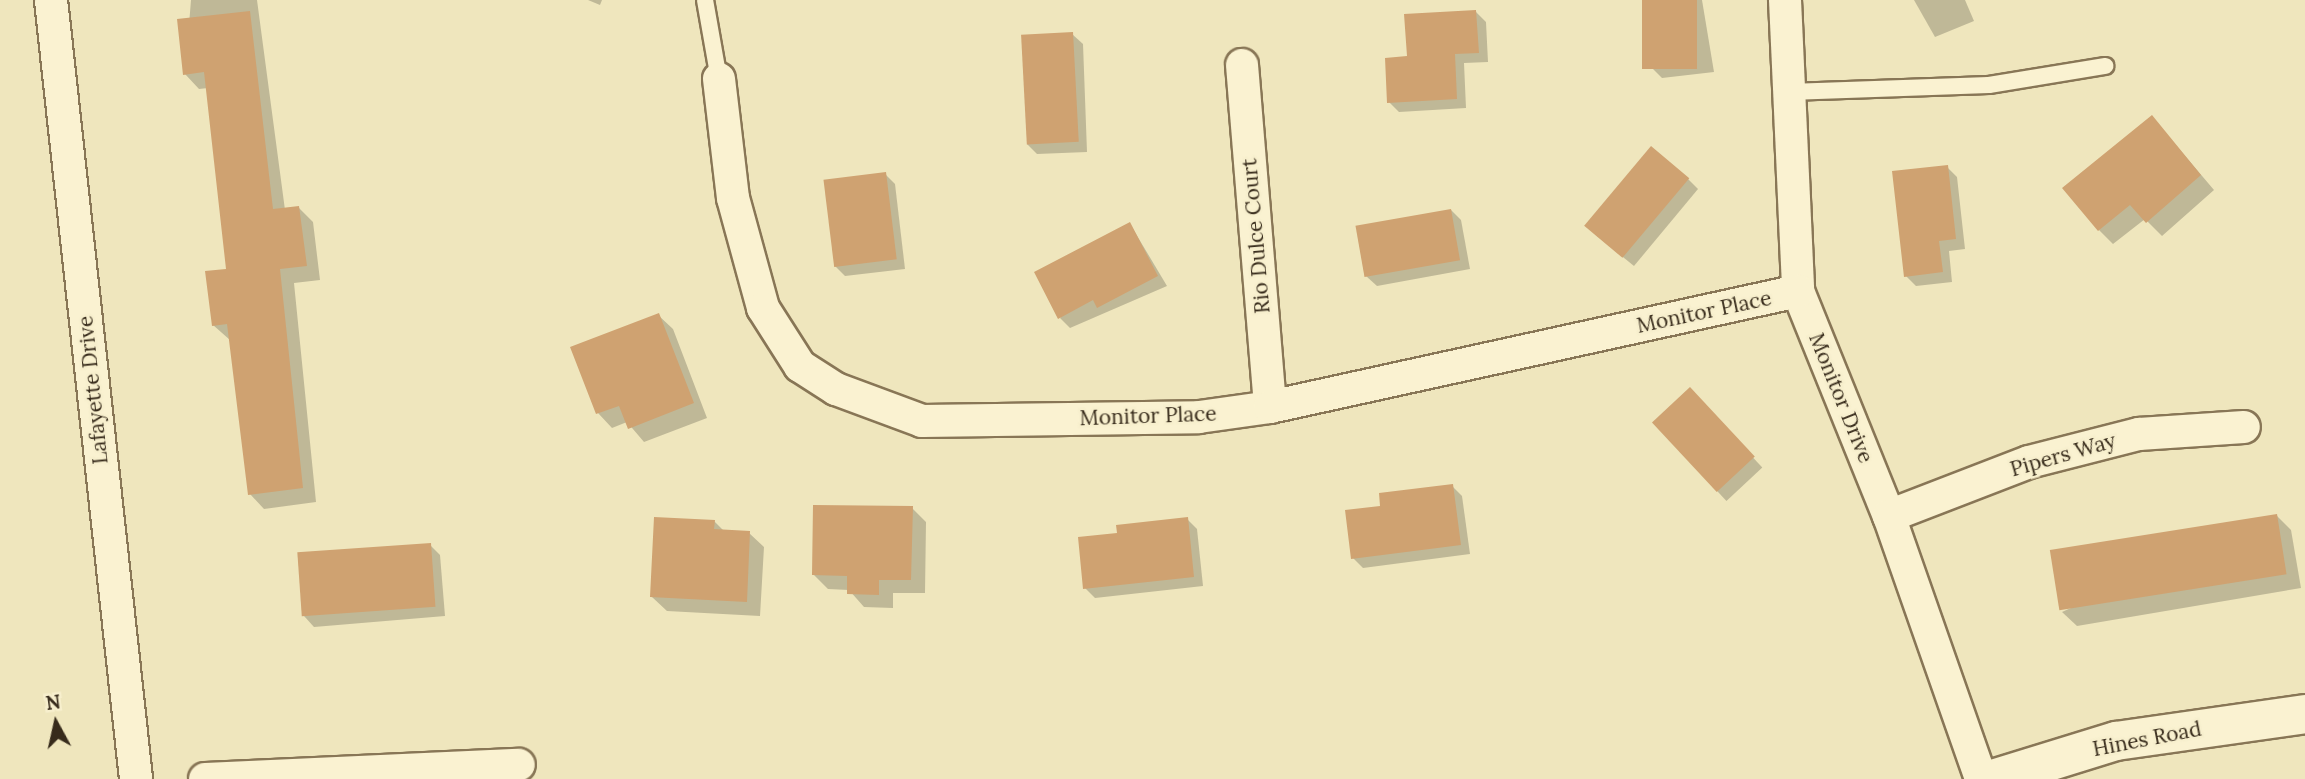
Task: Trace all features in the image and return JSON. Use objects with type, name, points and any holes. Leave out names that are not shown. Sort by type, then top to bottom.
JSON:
[{"type":"street","name":"Lafayette Drive","points":[[51,0],[136,779]]},
{"type":"street","name":"Monitor Drive","points":[[1785,0],[1798,291],[1889,516],[1982,779]]},
{"type":"street","name":"Rio Dulce Court","points":[[1242,65],[1270,407]]},
{"type":"street","name":"Monitor Place","points":[[719,79],[733,198],[763,308],[800,366],[836,389],[922,421],[1199,417],[1270,407],[1798,291]]},
{"type":"street","name":"Pipers Way","points":[[1889,516],[2029,462],[2139,434],[2244,427]]},
{"type":"street","name":"Hines Road","points":[[1993,779],[2116,741],[2305,714]]},
{"type":"street","points":[[205,779],[519,765]]},
{"type":"lane","points":[[705,0],[719,79]]},
{"type":"lane","points":[[1789,92],[1989,85],[2105,66]]},
{"type":"building","points":[[1642,0],[1697,0],[1697,69],[1642,69]]},
{"type":"building","points":[[1476,10],[1479,53],[1455,54],[1457,99],[1387,103],[1385,58],[1407,56],[1404,14]]},
{"type":"building","points":[[250,11],[273,209],[299,206],[307,266],[280,269],[303,488],[248,495],[227,324],[212,326],[205,271],[226,269],[204,72],[183,75],[177,19]]},
{"type":"building","points":[[1073,32],[1079,142],[1027,145],[1021,35]]},
{"type":"building","points":[[2152,115],[2201,175],[2146,223],[2130,205],[2098,231],[2062,188]]},
{"type":"building","points":[[1651,146],[1689,178],[1622,258],[1584,226]]},
{"type":"building","points":[[1948,165],[1956,239],[1939,241],[1943,272],[1904,277],[1892,171]]},
{"type":"building","points":[[886,172],[897,259],[834,267],[823,180]]},
{"type":"building","points":[[1451,209],[1460,260],[1365,277],[1355,226]]},
{"type":"building","points":[[1130,222],[1158,276],[1097,308],[1093,300],[1058,319],[1034,272]]},
{"type":"building","points":[[659,313],[694,403],[628,429],[619,406],[596,414],[570,347]]},
{"type":"building","points":[[1690,387],[1755,456],[1717,492],[1652,422]]},
{"type":"building","points":[[1453,484],[1461,545],[1351,559],[1345,510],[1380,506],[1379,493]]},
{"type":"building","points":[[813,505],[913,506],[911,580],[879,580],[879,595],[847,594],[847,576],[812,575]]},
{"type":"building","points":[[2277,514],[2287,574],[2059,610],[2050,550]]},
{"type":"building","points":[[654,517],[715,520],[714,529],[750,531],[747,602],[650,597]]},
{"type":"building","points":[[1188,517],[1194,577],[1083,589],[1078,537],[1117,533],[1116,525]]},
{"type":"building","points":[[431,543],[435,607],[302,616],[297,552]]}]
